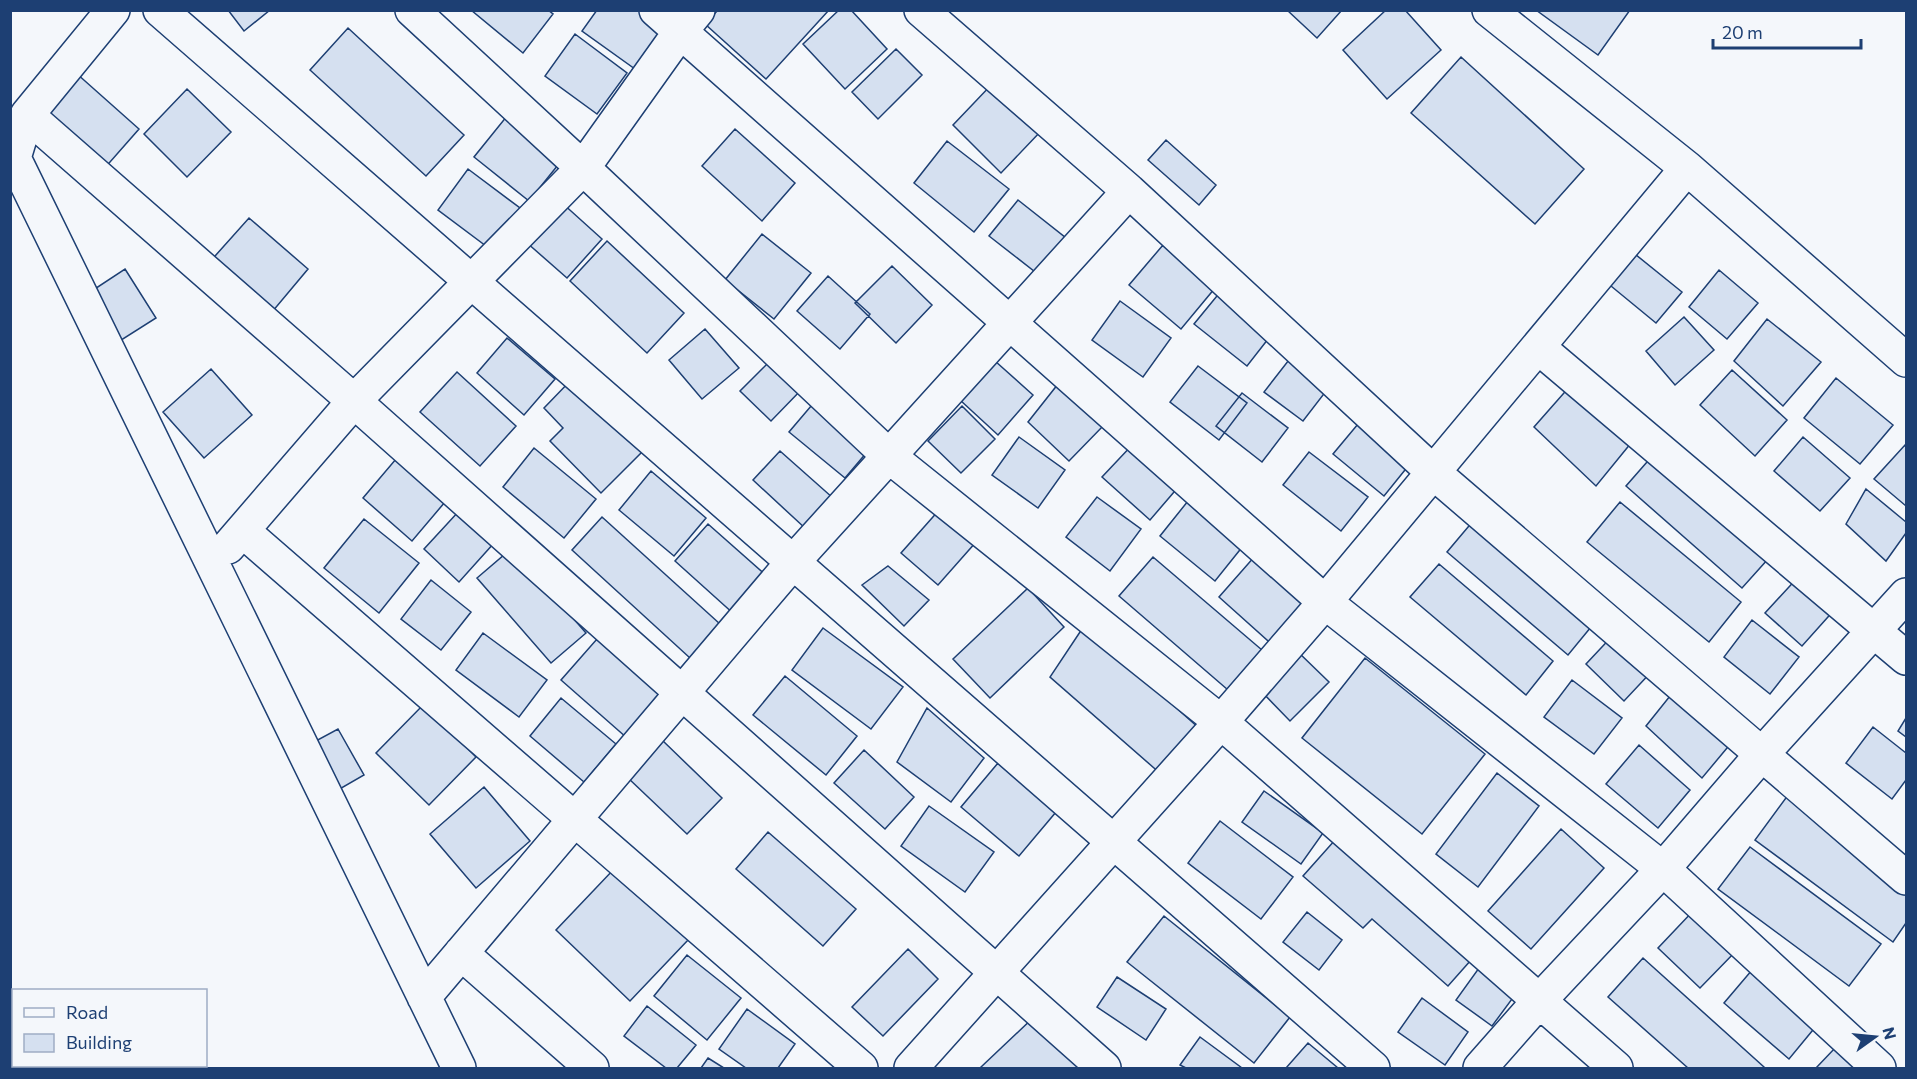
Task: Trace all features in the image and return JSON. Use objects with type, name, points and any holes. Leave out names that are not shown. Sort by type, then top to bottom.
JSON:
[{"type":"street","points":[[113,10],[27,115],[14,158],[459,1068]]},
{"type":"street","points":[[160,10],[1373,1068]]},
{"type":"street","points":[[412,10],[890,457],[1221,722],[1616,1068]]},
{"type":"street","points":[[656,10],[689,21],[1009,322],[1325,602],[1664,868],[1878,1068]]},
{"type":"street","points":[[921,10],[1129,192],[1433,472],[1906,878]]},
{"type":"street","points":[[1489,10],[1687,168],[1906,360]]},
{"type":"street","points":[[212,564],[354,401],[583,168],[689,21]]},
{"type":"street","points":[[27,115],[354,401],[1104,1068]]},
{"type":"street","points":[[911,1068],[1221,722],[1325,602],[1687,168]]},
{"type":"street","points":[[424,997],[793,562],[1129,192]]},
{"type":"street","points":[[1538,347],[1906,658]]},
{"type":"street","points":[[243,531],[861,1068]]},
{"type":"street","points":[[1480,1068],[1539,1001],[1664,868],[1762,754],[1906,595]]},
{"type":"street","points":[[461,953],[592,1068]]},
{"type":"building","points":[[228,10],[270,10],[244,31]]},
{"type":"building","points":[[471,10],[548,10],[553,14],[523,53]]},
{"type":"building","points":[[597,10],[640,10],[665,28],[635,69],[582,31]]},
{"type":"building","points":[[718,10],[829,10],[766,79],[705,24]]},
{"type":"building","points":[[839,10],[851,10],[887,49],[845,89],[803,44]]},
{"type":"building","points":[[1287,10],[1342,10],[1317,38]]},
{"type":"building","points":[[1386,10],[1405,10],[1441,50],[1387,99],[1343,50]]},
{"type":"building","points":[[1536,10],[1630,10],[1598,55]]},
{"type":"building","points":[[348,28],[464,135],[426,176],[310,70]]},
{"type":"building","points":[[575,34],[627,73],[597,114],[545,76]]},
{"type":"building","points":[[896,49],[922,75],[878,119],[852,92]]},
{"type":"building","points":[[1461,57],[1584,169],[1535,224],[1411,113]]},
{"type":"building","points":[[76,73],[139,129],[103,170],[40,113]]},
{"type":"building","points":[[993,83],[1041,131],[1001,173],[953,125]]},
{"type":"building","points":[[187,89],[231,132],[187,177],[144,134]]},
{"type":"building","points":[[507,116],[562,160],[529,201],[474,157]]},
{"type":"building","points":[[735,129],[795,183],[762,221],[702,166]]},
{"type":"building","points":[[1166,140],[1216,185],[1199,205],[1148,160]]},
{"type":"building","points":[[947,141],[1009,189],[974,232],[914,183]]},
{"type":"building","points":[[468,169],[520,208],[490,249],[438,210]]},
{"type":"building","points":[[1018,200],[1066,238],[1039,275],[989,236]]},
{"type":"building","points":[[561,202],[602,239],[567,278],[526,242]]},
{"type":"building","points":[[249,218],[308,269],[267,318],[207,265]]},
{"type":"building","points":[[762,234],[811,273],[774,319],[725,280]]},
{"type":"building","points":[[607,241],[684,313],[647,353],[570,281]]},
{"type":"building","points":[[1163,245],[1215,288],[1181,329],[1129,285]]},
{"type":"building","points":[[1625,246],[1682,292],[1656,323],[1600,277]]},
{"type":"building","points":[[892,266],[932,305],[896,343],[855,303]]},
{"type":"building","points":[[125,269],[156,318],[115,344],[84,296]]},
{"type":"building","points":[[1719,270],[1758,303],[1727,339],[1689,307]]},
{"type":"building","points":[[828,276],[870,314],[840,349],[797,311]]},
{"type":"building","points":[[1221,291],[1272,334],[1247,366],[1194,324]]},
{"type":"building","points":[[1120,301],[1171,338],[1143,377],[1092,340]]},
{"type":"building","points":[[1684,317],[1714,350],[1675,385],[1646,351]]},
{"type":"building","points":[[1767,319],[1821,362],[1783,406],[1734,361]]},
{"type":"building","points":[[705,329],[739,368],[702,399],[669,360]]},
{"type":"building","points":[[507,338],[555,379],[524,415],[477,373]]},
{"type":"building","points":[[1292,356],[1330,386],[1303,421],[1264,392]]},
{"type":"building","points":[[773,358],[803,388],[771,421],[740,391]]},
{"type":"building","points":[[995,361],[1033,395],[998,435],[960,400]]},
{"type":"building","points":[[1198,366],[1247,403],[1219,440],[1170,402]]},
{"type":"building","points":[[211,369],[252,415],[204,458],[163,412]]},
{"type":"building","points":[[1732,370],[1787,420],[1755,456],[1700,405]]},
{"type":"building","points":[[457,372],[516,426],[480,466],[420,412]]},
{"type":"building","points":[[1578,377],[1640,432],[1596,486],[1534,427]]},
{"type":"building","points":[[573,378],[645,449],[601,493],[550,441],[563,428],[544,408]]},
{"type":"building","points":[[1836,378],[1893,425],[1860,464],[1804,418]]},
{"type":"building","points":[[1062,379],[1104,425],[1069,461],[1028,422]]},
{"type":"building","points":[[1242,393],[1288,428],[1262,462],[1216,426]]},
{"type":"building","points":[[817,399],[873,445],[845,478],[789,432]]},
{"type":"building","points":[[962,406],[995,439],[961,473],[928,441]]},
{"type":"building","points":[[1363,418],[1413,460],[1384,496],[1333,454]]},
{"type":"building","points":[[1019,437],[1065,470],[1038,508],[992,475]]},
{"type":"building","points":[[1803,437],[1850,478],[1820,511],[1774,471]]},
{"type":"building","points":[[1134,443],[1180,485],[1150,520],[1102,477]]},
{"type":"building","points":[[1905,445],[1906,447],[1906,506],[1874,479]]},
{"type":"building","points":[[1661,446],[1777,549],[1742,588],[1626,486]]},
{"type":"building","points":[[534,448],[596,499],[564,538],[503,487]]},
{"type":"building","points":[[780,451],[833,498],[806,529],[753,480]]},
{"type":"building","points":[[1309,452],[1368,497],[1341,531],[1283,485]]},
{"type":"building","points":[[396,459],[445,502],[412,541],[363,498]]},
{"type":"building","points":[[651,471],[706,518],[674,556],[619,510]]},
{"type":"building","points":[[1866,489],[1906,522],[1906,533],[1886,561],[1846,524]]},
{"type":"building","points":[[1192,496],[1247,541],[1215,581],[1160,536]]},
{"type":"building","points":[[1097,497],[1141,529],[1110,571],[1066,537]]},
{"type":"building","points":[[1620,502],[1741,602],[1709,642],[1587,542]]},
{"type":"building","points":[[940,509],[976,542],[938,585],[901,553]]},
{"type":"building","points":[[459,511],[494,543],[459,582],[424,549]]},
{"type":"building","points":[[1479,514],[1600,616],[1568,655],[1447,552]]},
{"type":"building","points":[[602,517],[720,624],[690,658],[572,550]]},
{"type":"building","points":[[364,519],[419,563],[379,613],[324,568]]},
{"type":"building","points":[[708,524],[769,578],[735,615],[675,561]]},
{"type":"building","points":[[512,548],[586,633],[551,663],[477,578]]},
{"type":"building","points":[[1255,556],[1314,608],[1277,649],[1219,597]]},
{"type":"building","points":[[1153,557],[1269,656],[1235,696],[1119,596]]},
{"type":"building","points":[[1439,564],[1553,661],[1526,695],[1410,597]]},
{"type":"building","points":[[888,566],[929,600],[904,626],[862,585]]},
{"type":"building","points":[[1800,575],[1836,608],[1802,646],[1765,613]]},
{"type":"building","points":[[431,580],[471,612],[441,650],[401,619]]},
{"type":"building","points":[[1028,588],[1064,627],[990,698],[953,659]]},
{"type":"building","points":[[1752,620],[1799,657],[1770,694],[1724,657]]},
{"type":"building","points":[[1084,626],[1200,729],[1162,775],[1050,677]]},
{"type":"building","points":[[823,628],[903,687],[871,729],[792,670]]},
{"type":"building","points":[[1616,632],[1654,669],[1624,701],[1586,664]]},
{"type":"building","points":[[483,633],[547,680],[519,717],[456,670]]},
{"type":"building","points":[[597,639],[664,697],[627,738],[561,680]]},
{"type":"building","points":[[1296,650],[1329,682],[1290,721],[1259,689]]},
{"type":"building","points":[[1365,658],[1485,754],[1422,834],[1302,738]]},
{"type":"building","points":[[785,676],[857,736],[826,775],[753,715]]},
{"type":"building","points":[[1572,680],[1622,718],[1594,754],[1544,717]]},
{"type":"building","points":[[1678,686],[1737,736],[1702,778],[1646,726]]},
{"type":"building","points":[[561,698],[616,744],[584,782],[530,736]]},
{"type":"building","points":[[424,704],[476,757],[429,805],[376,753]]},
{"type":"building","points":[[927,708],[984,758],[951,802],[897,762]]},
{"type":"building","points":[[1906,718],[1906,737],[1898,731]]},
{"type":"building","points":[[1873,727],[1906,753],[1906,780],[1892,799],[1846,763]]},
{"type":"building","points":[[338,729],[364,775],[338,790],[312,743]]},
{"type":"building","points":[[662,740],[722,798],[687,834],[627,777]]},
{"type":"building","points":[[1639,745],[1690,790],[1658,828],[1606,784]]},
{"type":"building","points":[[864,750],[914,797],[885,829],[834,783]]},
{"type":"building","points":[[998,763],[1056,812],[1019,856],[961,807]]},
{"type":"building","points":[[1497,773],[1539,806],[1478,887],[1436,854]]},
{"type":"building","points":[[484,787],[530,841],[476,888],[430,834]]},
{"type":"building","points":[[1264,791],[1323,833],[1301,864],[1242,822]]},
{"type":"building","points":[[1791,791],[1906,877],[1906,923],[1893,942],[1755,840]]},
{"type":"building","points":[[929,806],[994,852],[965,892],[901,846]]},
{"type":"building","points":[[1220,821],[1293,877],[1261,919],[1188,863]]},
{"type":"building","points":[[1561,829],[1604,868],[1531,949],[1488,911]]},
{"type":"building","points":[[768,832],[856,909],[823,946],[736,869]]},
{"type":"building","points":[[1335,840],[1471,960],[1448,986],[1372,919],[1363,928],[1303,876]]},
{"type":"building","points":[[1750,847],[1881,944],[1849,986],[1718,889]]},
{"type":"building","points":[[614,869],[688,940],[630,1001],[556,930]]},
{"type":"building","points":[[1694,910],[1736,951],[1700,988],[1658,948]]},
{"type":"building","points":[[1307,912],[1342,940],[1319,970],[1283,942]]},
{"type":"building","points":[[1164,916],[1290,1017],[1254,1063],[1127,962]]},
{"type":"building","points":[[908,949],[938,979],[883,1036],[852,1007]]},
{"type":"building","points":[[687,955],[741,998],[707,1040],[654,996]]},
{"type":"building","points":[[1643,958],[1764,1067],[1688,1068],[1608,997]]},
{"type":"building","points":[[1479,968],[1515,995],[1492,1026],[1456,1000]]},
{"type":"building","points":[[1752,970],[1817,1025],[1789,1059],[1724,1003]]},
{"type":"building","points":[[1117,977],[1166,1009],[1146,1040],[1097,1007]]},
{"type":"building","points":[[1422,998],[1468,1032],[1445,1065],[1398,1032]]},
{"type":"building","points":[[647,1006],[696,1045],[677,1068],[666,1068],[624,1036]]},
{"type":"building","points":[[747,1009],[795,1044],[778,1068],[746,1068],[719,1049]]},
{"type":"building","points":[[1036,1015],[1083,1065],[1079,1068],[980,1068]]},
{"type":"building","points":[[1200,1037],[1242,1068],[1186,1068],[1180,1065]]},
{"type":"building","points":[[1308,1043],[1338,1068],[1286,1068]]},
{"type":"building","points":[[1835,1048],[1856,1068],[1816,1068]]},
{"type":"building","points":[[708,1058],[724,1068],[701,1068]]}]
